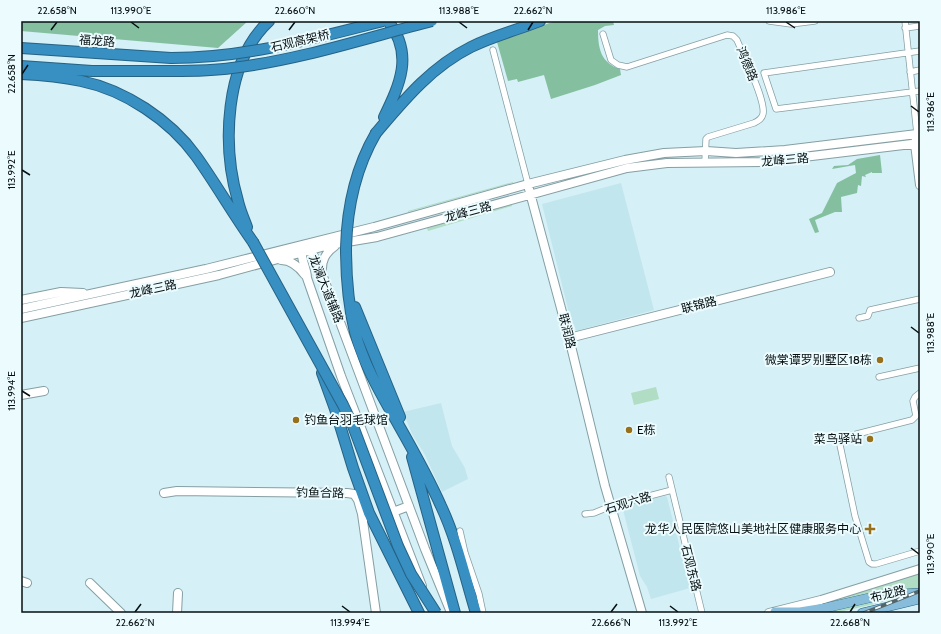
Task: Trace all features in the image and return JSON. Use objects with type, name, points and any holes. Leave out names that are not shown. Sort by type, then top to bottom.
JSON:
[{"type":"highway","points":[[253,242],[238,201],[235,186],[230,142],[231,98],[242,61],[252,41],[269,21]]},
{"type":"highway","name":"石观高架桥","points":[[172,58],[226,56],[263,50],[383,21]]},
{"type":"highway","points":[[388,21],[396,31],[400,42],[403,54],[402,69],[396,93],[363,159],[355,182],[342,246],[347,289],[355,332],[360,348],[380,392],[424,470],[442,507],[460,557],[476,613]]},
{"type":"highway","name":"石观高架桥","points":[[21,66],[92,71],[195,71],[232,68],[282,60],[432,21]]},
{"type":"highway","points":[[376,134],[399,105],[416,87],[448,61],[490,39],[540,21]]},
{"type":"highway","name":"福龙路","points":[[21,48],[172,58]]},
{"type":"highway","points":[[21,74],[83,81],[117,93],[136,102],[153,114],[175,132],[196,156],[253,242],[343,405],[353,426],[398,546],[411,574],[436,613]]},
{"type":"highway","points":[[342,246],[352,297],[402,421],[455,613]]},
{"type":"highway","points":[[314,352],[336,409],[368,513],[420,613]]},
{"type":"main road","name":"龙峰三路","points":[[21,309],[206,269],[528,184],[603,165],[652,155],[706,152],[736,153],[918,141]]},
{"type":"main road","name":"龙峰三路","points":[[21,318],[219,275],[312,251],[342,246],[627,168],[667,163],[762,162],[918,141]]},
{"type":"main road","points":[[918,141],[920,185]]},
{"type":"main road","name":"联润路","points":[[528,184],[569,338],[611,506],[642,613]]},
{"type":"main road","name":"龙澜大道辅路","points":[[433,613],[341,376],[307,278],[301,254],[304,244],[312,251],[322,274],[451,613]]},
{"type":"main road","points":[[322,274],[321,265],[328,250],[342,246]]},
{"type":"main road","points":[[274,261],[285,260],[293,263],[307,278]]},
{"type":"main road","name":"联锦路","points":[[569,338],[830,272]]},
{"type":"main road","points":[[21,300],[61,292],[90,294]]},
{"type":"main road","points":[[21,396],[44,391]]},
{"type":"main road","name":"钓鱼合路","points":[[164,493],[185,491],[354,494],[358,500],[362,514],[376,613]]},
{"type":"main road","points":[[393,512],[409,506]]},
{"type":"main road","points":[[772,612],[821,600],[920,569]]},
{"type":"main road","points":[[90,583],[121,613]]},
{"type":"main road","points":[[177,613],[178,593]]},
{"type":"main road","points":[[772,612],[800,612],[882,595],[920,593]]},
{"type":"main road","name":"布龙路","points":[[862,613],[920,599]]},
{"type":"street","points":[[769,21],[791,24],[815,21]]},
{"type":"street","points":[[905,21],[918,141]]},
{"type":"street","points":[[906,28],[920,26]]},
{"type":"street","name":"鸿德路","points":[[603,34],[612,60],[618,65],[627,67],[727,35],[732,36],[737,40],[761,98],[763,114],[761,119],[754,123],[708,137],[706,139],[705,162]]},
{"type":"street","name":"联润路","points":[[493,50],[528,184]]},
{"type":"street","points":[[920,51],[764,73],[776,109],[920,91]]},
{"type":"street","points":[[910,72],[920,70]]},
{"type":"street","points":[[859,318],[868,316],[870,310],[920,300]]},
{"type":"street","points":[[879,377],[920,368]]},
{"type":"street","points":[[920,394],[915,397],[913,401],[916,416],[912,420],[845,437],[841,440],[840,445],[855,516],[869,562],[876,564],[920,550]]},
{"type":"street","name":"石观东路","points":[[669,477],[702,613]]},
{"type":"street","name":"石观六路","points":[[585,514],[594,513],[611,506],[672,490]]},
{"type":"street","points":[[460,531],[465,553],[479,594],[483,613]]},
{"type":"shaded area","points":[[621,183],[654,310],[576,331],[574,324],[572,325],[542,204]]},
{"type":"shaded area","points":[[441,403],[452,446],[465,468],[468,479],[442,492],[425,455],[412,434],[403,412]]},
{"type":"shaded area","points":[[665,496],[667,497],[690,588],[651,599],[647,587],[640,576],[622,506]]},
{"type":"green space","points":[[21,21],[248,21],[218,48],[21,31]]},
{"type":"green space","points":[[555,21],[613,21],[614,25],[605,26],[598,30],[599,43],[605,59],[620,69],[621,75],[551,99],[544,75],[518,82],[517,79],[508,81],[497,42]]},
{"type":"green space","points":[[880,155],[882,173],[872,172],[865,175],[866,177],[862,176],[861,186],[858,185],[857,193],[841,197],[842,212],[835,212],[815,220],[819,232],[815,233],[809,219],[822,213],[837,183],[856,173],[855,165],[832,169],[834,166],[848,165],[857,159]]},
{"type":"green space","points":[[513,183],[408,212],[408,211]]},
{"type":"green space","points":[[512,204],[512,206],[428,231],[427,228]]},
{"type":"green space","points":[[656,387],[659,399],[634,405],[631,393]]},
{"type":"green space","points":[[920,571],[920,590],[814,606]]},
{"type":"green space","points":[[914,595],[835,613],[815,613],[867,600]]},
{"type":"railway","points":[[864,613],[920,591]]},
{"type":"place","name":"微棠谭罗别墅区18栋","points":[[880,360]]},
{"type":"place","name":"钓鱼台羽毛球馆","points":[[296,420]]},
{"type":"place","name":"E栋","points":[[629,430]]},
{"type":"place","name":"菜鸟驿站","points":[[870,439]]},
{"type":"place","name":"龙华人民医院悠山美地社区健康服务中心","points":[[870,529]]}]
